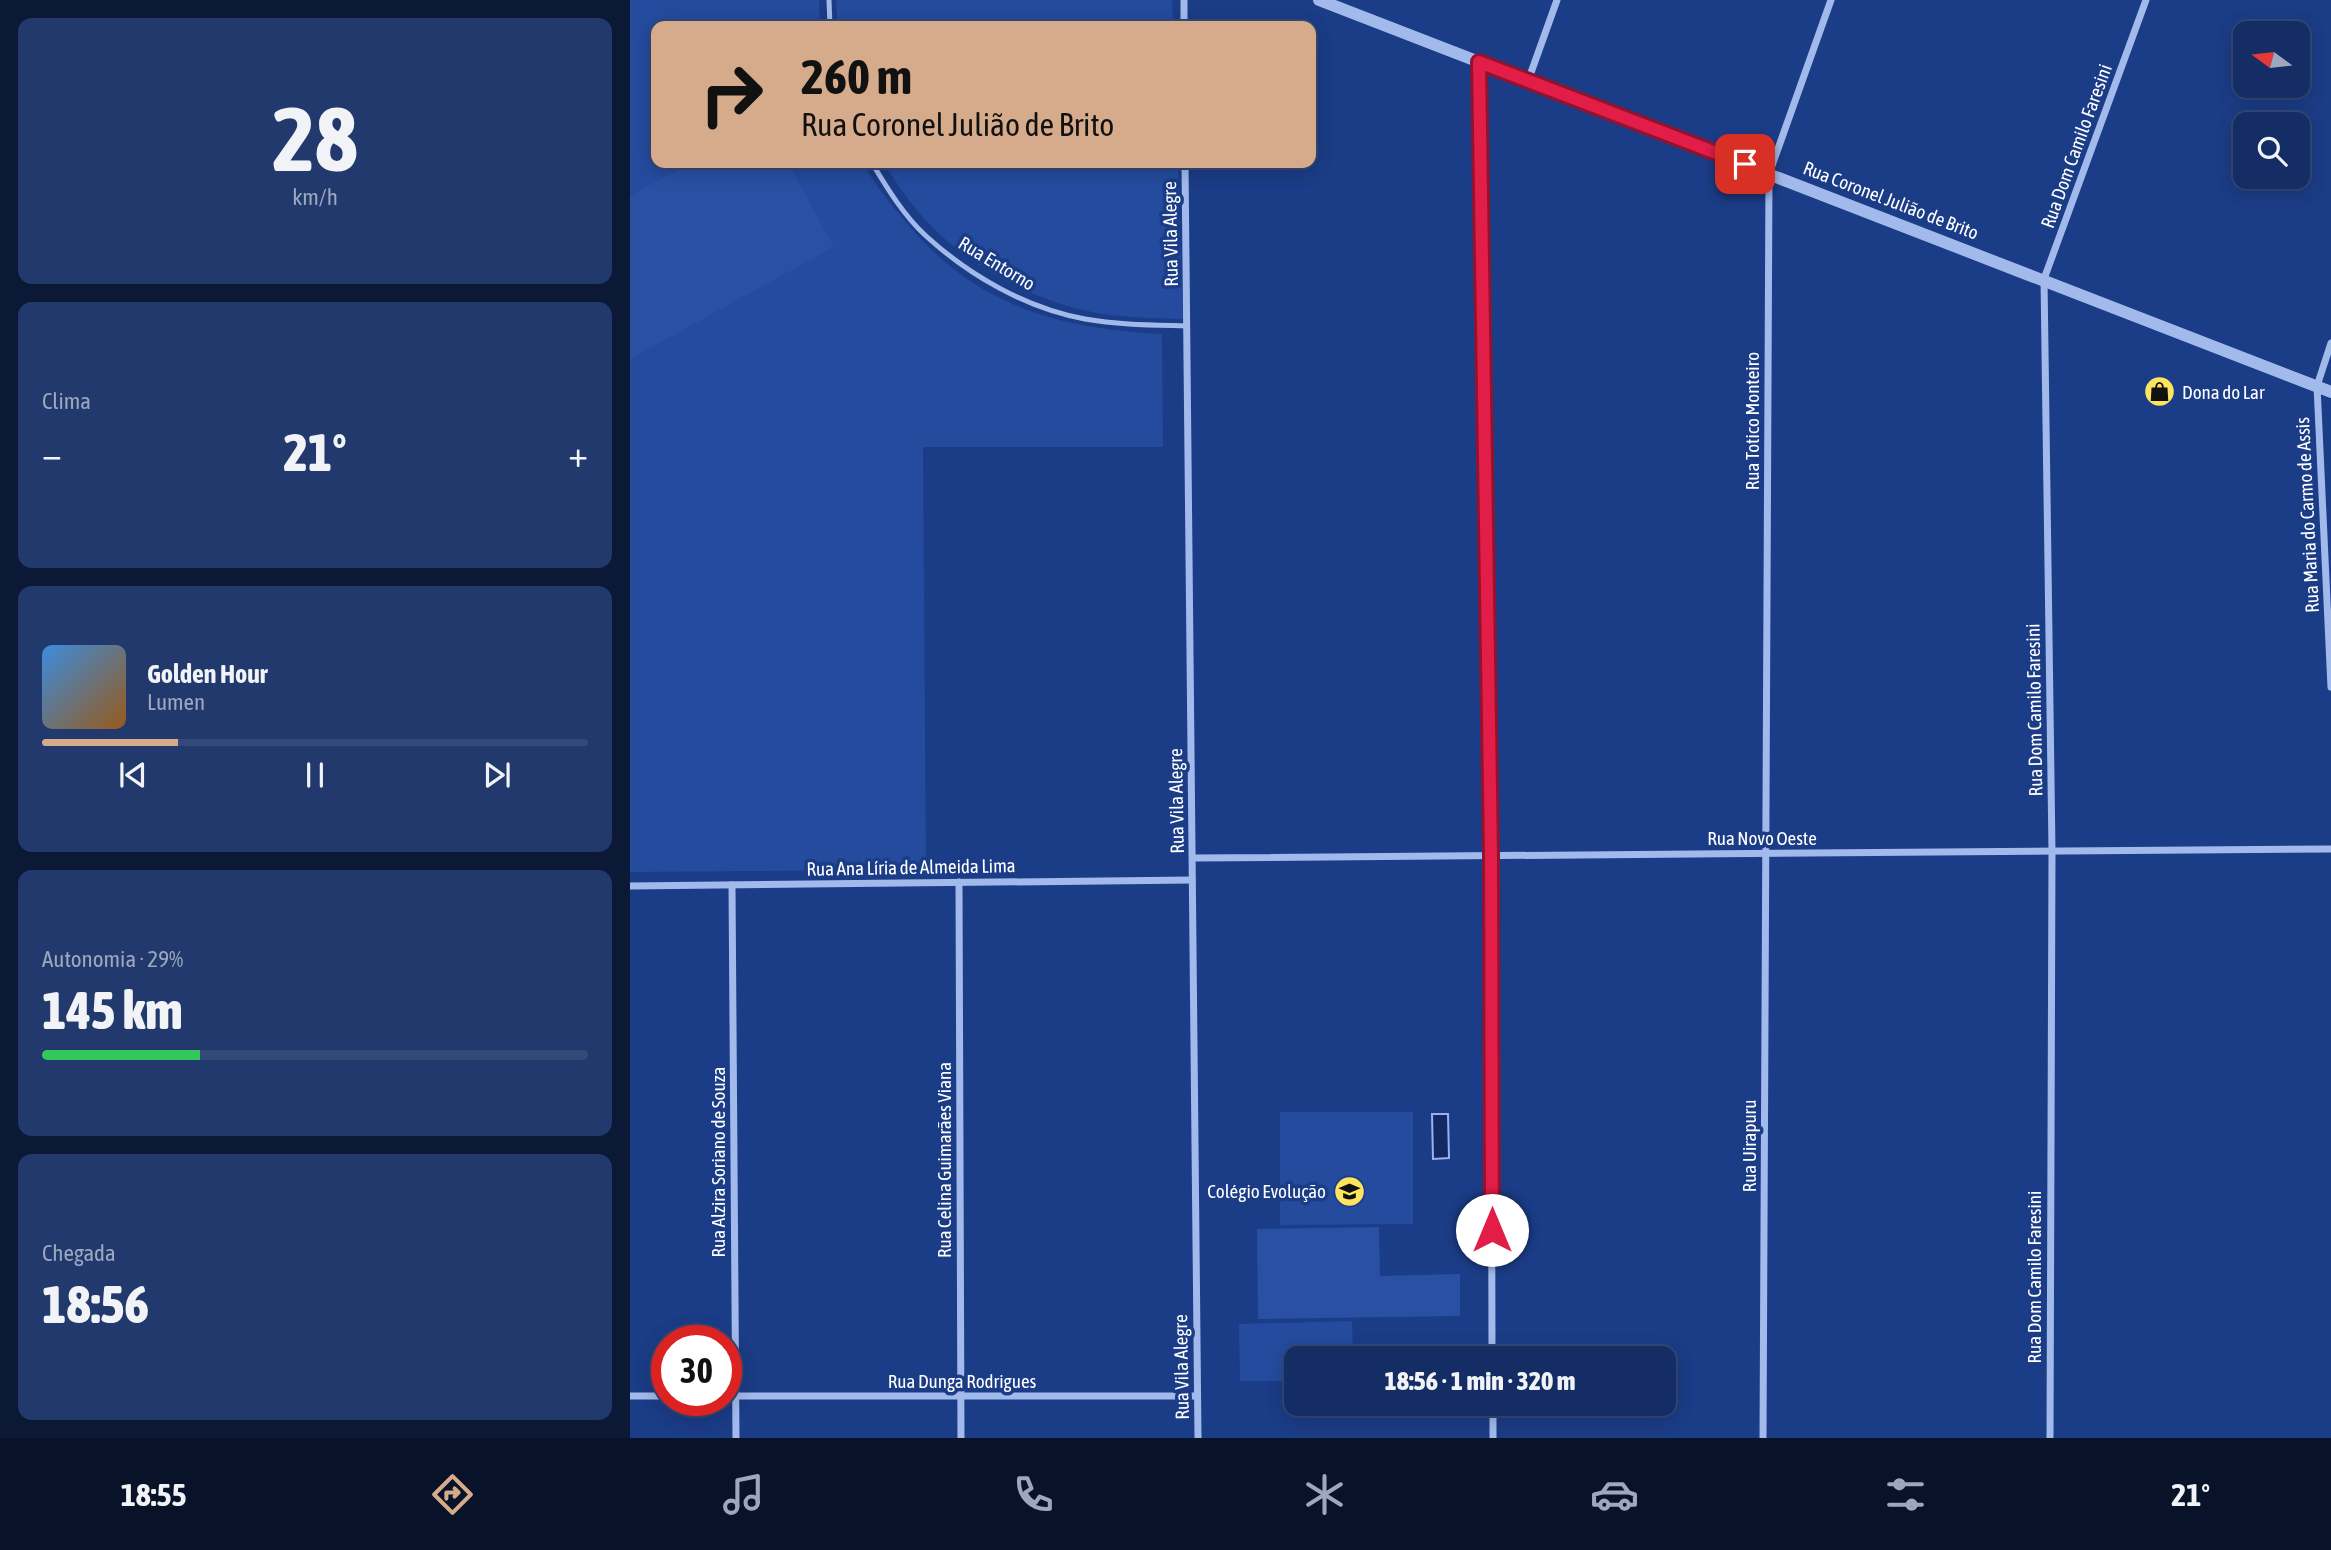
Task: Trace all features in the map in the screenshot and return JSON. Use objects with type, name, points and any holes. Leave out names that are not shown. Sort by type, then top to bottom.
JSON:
[{"type":"street","points":[[1184,0],[1184,21]]},
{"type":"street","name":"Rua Coronel Julião de Brito","points":[[1319,0],[2331,392]]},
{"type":"street","points":[[1528,81],[1557,0]]},
{"type":"street","name":"Rua Totico Monteiro","points":[[1766,853],[1769,174],[1832,0]]},
{"type":"street","name":"Rua Dom Camilo Faresini","points":[[2050,1438],[2052,851],[2043,279],[2146,0]]},
{"type":"street","points":[[1479,62],[1491,855],[1492,1346]]},
{"type":"street","name":"Rua Vila Alegre","points":[[1185,168],[1198,1438]]},
{"type":"street","name":"Rua Maria do Carmo de Assis","points":[[2331,343],[2317,386],[2331,687]]},
{"type":"street","name":"Rua Novo Oeste","points":[[1193,858],[2331,849]]},
{"type":"street","name":"Rua Uirapuru","points":[[1763,1438],[1766,853]]},
{"type":"street","name":"Rua Ana Líria de Almeida Lima","points":[[630,886],[1192,880]]},
{"type":"street","name":"Rua Celina Guimarães Viana","points":[[959,882],[961,1438]]},
{"type":"street","name":"Rua Alzira Soriano de Souza","points":[[732,885],[735,1325]]},
{"type":"street","points":[[630,1396],[651,1396]]},
{"type":"street","name":"Rua Dunga Rodrigues","points":[[742,1396],[1198,1396]]},
{"type":"street","name":"Rua Alzira Soriano de Souza","points":[[736,1416],[736,1438]]},
{"type":"street","points":[[1493,1416],[1493,1438]]},
{"type":"lane","points":[[829,0],[830,21]]},
{"type":"lane","name":"Rua Entorno","points":[[875,168],[925,235],[962,265],[1007,292],[1055,312],[1083,319],[1134,325],[1187,326]]},
{"type":"shaded area","points":[[630,0],[819,0],[820,21],[651,21],[651,168],[866,168],[900,215],[927,245],[955,270],[985,290],[1016,306],[1049,317],[1122,331],[1162,334],[1163,447],[923,447],[926,870],[630,872]]},
{"type":"shaded area","points":[[836,0],[1172,0],[1173,21],[838,21]]},
{"type":"shaded area","points":[[887,168],[1178,168],[1183,319],[1126,317],[1092,312],[1027,291],[966,256],[932,227]]},
{"type":"shaded area","points":[[1280,1112],[1413,1112],[1413,1224],[1280,1225]]},
{"type":"shaded area","points":[[1432,1114],[1448,1114],[1449,1158],[1433,1159]]},
{"type":"shaded area","points":[[1352,1321],[1353,1346],[1284,1346],[1284,1381],[1240,1381],[1239,1324]]},
{"type":"building","points":[[682,168],[791,168],[834,247],[630,359],[630,196]]},
{"type":"building","points":[[1379,1227],[1380,1276],[1460,1274],[1460,1316],[1258,1319],[1257,1229]]},
{"type":"place","name":"Dona do Lar","points":[[2159,392]]},
{"type":"place","name":"Colégio Evolução","points":[[1349,1191]]},
{"type":"route","points":[[1492,1230],[1491,855],[1479,62],[1745,164]]}]
